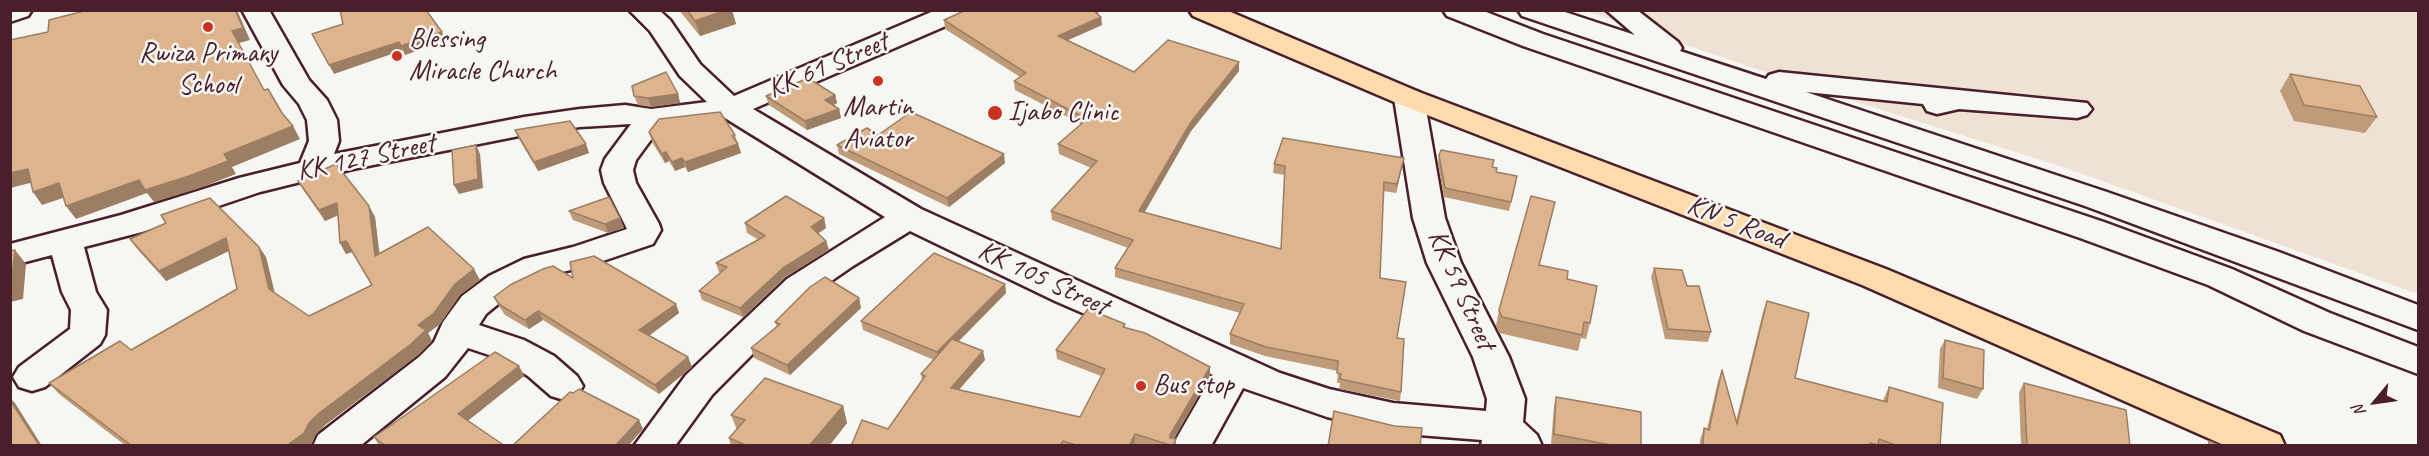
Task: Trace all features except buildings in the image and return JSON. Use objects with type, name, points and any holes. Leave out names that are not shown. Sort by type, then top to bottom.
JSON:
[{"type":"main road","name":"KN 5 Road","points":[[1202,10],[1409,98],[1874,277],[2266,446]]},
{"type":"street","points":[[10,14],[19,10]]},
{"type":"street","points":[[255,10],[297,85],[312,100],[322,120],[324,141],[314,167]]},
{"type":"street","name":"KK 105 Street","points":[[642,10],[660,26],[690,70],[730,108],[814,162],[909,217],[1066,292],[1158,331],[1267,383],[1327,403],[1393,418],[1510,439]]},
{"type":"street","name":"KK 61 Street","points":[[730,108],[960,10]]},
{"type":"street","points":[[1456,10],[1540,23],[1723,76],[2220,277],[2317,322],[2418,362]]},
{"type":"street","points":[[1540,23],[1570,18],[1586,10]]},
{"type":"street","points":[[1619,10],[1755,116]]},
{"type":"street","points":[[1540,23],[1755,116],[1900,149],[2107,203],[2267,260],[2418,318]]},
{"type":"street","points":[[1723,76],[1883,90],[1959,100],[2077,109]]},
{"type":"street","name":"KK 59 Street","points":[[1409,98],[1429,218],[1444,263],[1491,357],[1506,399],[1510,439]]},
{"type":"street","points":[[1900,149],[1910,128],[1928,109],[1959,100]]},
{"type":"street","name":"KK 127 Street","points":[[10,255],[130,224],[314,167],[569,120],[625,114],[651,118],[730,108]]},
{"type":"street","points":[[332,446],[432,367],[450,348],[456,331],[474,305],[501,284],[536,267],[579,257],[641,236],[644,230],[643,224],[620,183],[617,170],[621,159],[651,118]]},
{"type":"street","points":[[653,446],[699,385],[799,287],[841,258],[909,217]]},
{"type":"street","points":[[32,377],[87,335],[89,310],[79,292],[65,240]]},
{"type":"street","points":[[456,331],[511,349],[541,366],[564,386]]},
{"type":"street","points":[[1191,446],[1235,369]]},
{"type":"shaded area","points":[[1586,11],[2418,11],[2418,294],[2063,167],[1815,89]]},
{"type":"place","name":"Rwiza Primary School","points":[[208,27]]},
{"type":"place","name":"Blessing Miracle Church","points":[[397,56]]},
{"type":"place","name":"Martin Aviator","points":[[878,81]]},
{"type":"place","name":"Ijabo Clinic","points":[[995,113]]},
{"type":"place","name":"Bus stop","points":[[1141,386]]}]
